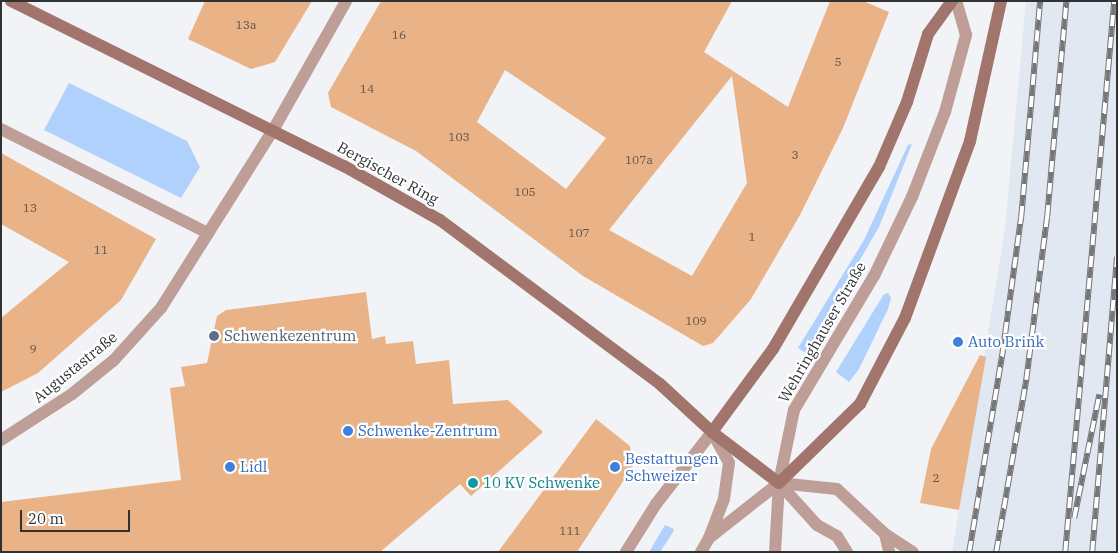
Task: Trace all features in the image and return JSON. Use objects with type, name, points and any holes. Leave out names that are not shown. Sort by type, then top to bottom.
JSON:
[{"type":"main road","name":"Bergischer Ring","points":[[11,1],[272,132],[344,166],[440,220],[660,384],[712,432],[779,483]]},
{"type":"main road","name":"Wehringhauser Straße","points":[[712,432],[773,349],[879,167],[907,102],[928,34],[954,1]]},
{"type":"main road","points":[[779,483],[860,404],[905,318],[970,141],[1001,1]]},
{"type":"street","name":"Augustastraße","points":[[1,440],[25,428],[72,394],[114,360],[161,308],[272,132],[346,1]]},
{"type":"street","name":"Wehringhauser Straße","points":[[775,552],[779,483],[794,410],[874,276],[912,197],[945,112],[966,35],[954,1]]},
{"type":"street","points":[[1,129],[208,233]]},
{"type":"street","points":[[626,552],[656,504],[712,432],[729,463],[724,499],[709,538],[701,552]]},
{"type":"street","points":[[709,538],[779,483],[837,489],[885,534],[913,552]]},
{"type":"street","points":[[779,483],[817,525],[837,536],[847,552]]},
{"type":"street","points":[[885,534],[889,552]]},
{"type":"shaded area","points":[[1026,1],[1117,1],[1117,552],[952,552],[1005,228]]},
{"type":"shaded area","points":[[69,83],[187,141],[200,167],[181,198],[44,130]]},
{"type":"shaded area","points":[[912,144],[879,227],[806,353],[798,348],[864,240],[908,145]]},
{"type":"shaded area","points":[[888,293],[891,298],[888,309],[859,369],[849,382],[836,372],[884,294]]},
{"type":"shaded area","points":[[665,525],[674,529],[673,532],[660,552],[649,552]]},
{"type":"building","points":[[205,1],[312,1],[275,62],[251,69],[188,39]]},
{"type":"building","points":[[381,1],[732,1],[704,52],[788,107],[830,1],[863,1],[889,12],[843,128],[800,215],[751,299],[713,343],[703,346],[583,276],[416,151],[331,107],[328,93]],"holes":[[[505,70],[606,138],[566,189],[477,122]],[[732,76],[747,183],[692,276],[609,230]]]},
{"type":"building","points":[[1,153],[156,239],[121,300],[38,373],[1,392],[1,318],[69,262],[1,224]]},
{"type":"building","name":"Schwenke-Zentrum","points":[[366,292],[372,339],[385,336],[386,344],[413,341],[416,364],[449,360],[453,404],[508,400],[543,432],[471,496],[460,484],[380,552],[1,552],[1,502],[181,480],[170,388],[185,386],[181,367],[207,363],[217,316],[226,310]]},
{"type":"building","points":[[980,355],[986,357],[959,510],[920,503],[931,449]]},
{"type":"building","points":[[596,419],[630,446],[633,466],[577,552],[498,552]]},
{"type":"railway","points":[[969,552],[1002,355],[1021,217],[1040,1]]},
{"type":"railway","points":[[996,552],[1026,380],[1047,216],[1066,1]]},
{"type":"railway","points":[[1065,552],[1114,1]]},
{"type":"railway","points":[[1092,552],[1117,257]]},
{"type":"railway","points":[[1074,518],[1099,395]]},
{"type":"place","name":"Schwenkezentrum","points":[[214,336]]},
{"type":"place","name":"Auto Brink","points":[[958,342]]},
{"type":"place","name":"Schwenke-Zentrum","points":[[348,431]]},
{"type":"place","name":"Lidl","points":[[230,467]]},
{"type":"place","name":"Bestattungen Schweizer","points":[[615,467]]},
{"type":"place","name":"10 KV Schwenke","points":[[473,483]]}]
